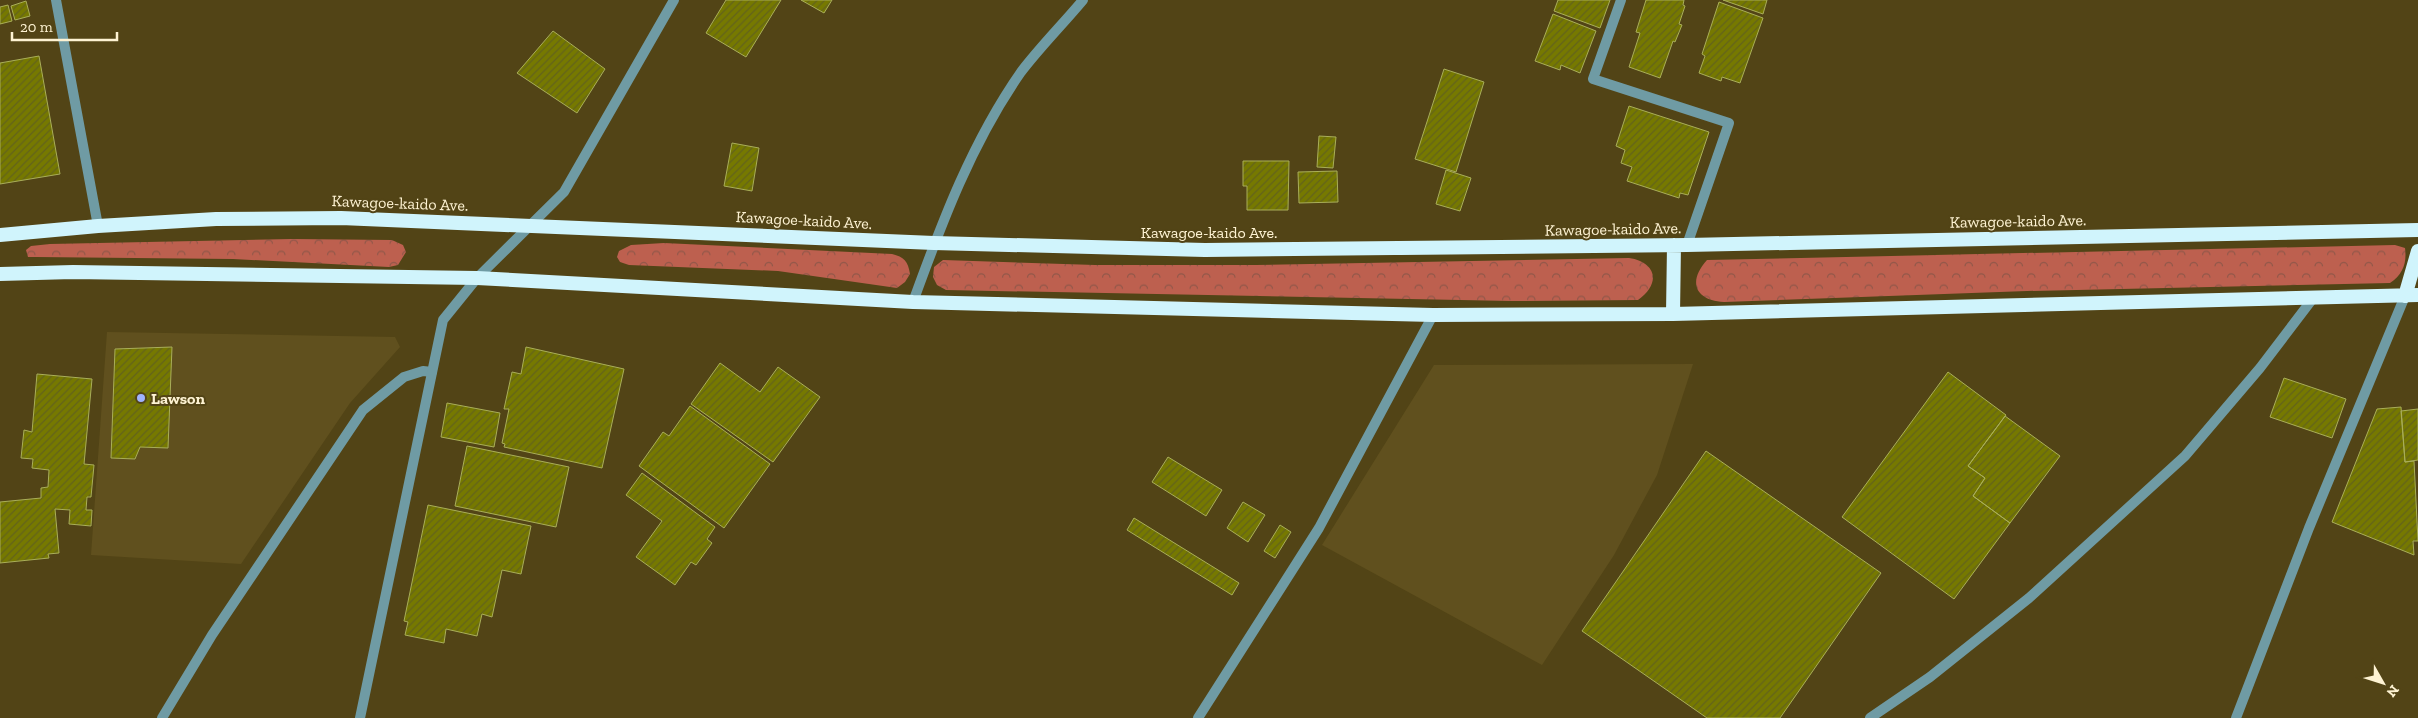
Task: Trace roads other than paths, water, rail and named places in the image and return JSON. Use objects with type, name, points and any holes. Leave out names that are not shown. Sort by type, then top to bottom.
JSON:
[{"type":"highway","name":"Kawagoe-kaido Ave.","points":[[0,235],[98,226],[216,219],[341,218],[934,243],[1205,250],[1680,246],[2418,230]]},
{"type":"highway","points":[[1673,314],[1680,246]]},
{"type":"highway","points":[[0,274],[73,272],[477,278],[913,302],[1433,315],[1673,314],[2412,296],[2418,251]]},
{"type":"street","points":[[56,0],[98,226]]},
{"type":"street","points":[[360,718],[443,320],[477,278],[564,192],[674,0]]},
{"type":"street","points":[[913,302],[952,198],[983,134],[1022,72],[1083,0]]},
{"type":"street","points":[[1621,0],[1593,79],[1729,123],[1680,246]]},
{"type":"street","points":[[2236,718],[2309,528],[2412,296]]},
{"type":"street","points":[[1870,718],[1930,677],[2029,598],[2185,456],[2260,368],[2314,298]]},
{"type":"street","points":[[1198,718],[1319,528],[1433,315]]},
{"type":"street","points":[[162,718],[212,635],[363,410],[404,378],[423,371],[432,372]]},
{"type":"place","name":"Lawson","points":[[141,398]]}]
